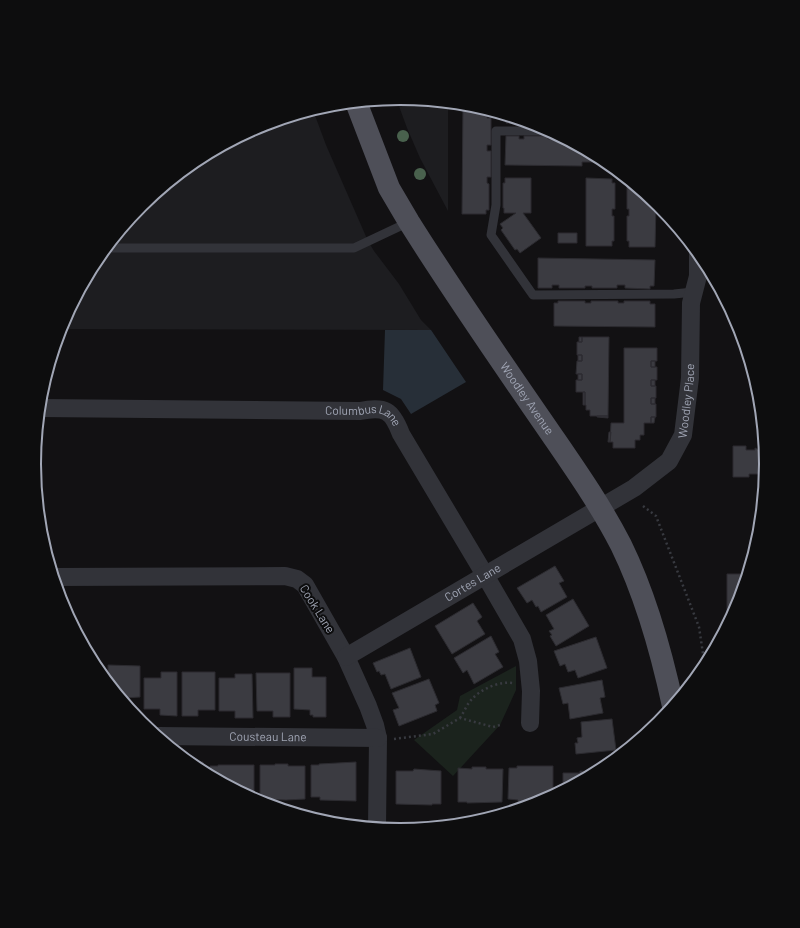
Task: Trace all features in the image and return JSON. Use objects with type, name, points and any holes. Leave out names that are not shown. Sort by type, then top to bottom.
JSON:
[{"type":"main road","name":"Woodley Avenue","points":[[358,108],[389,188],[409,222],[575,469],[620,545],[638,585],[657,639],[671,699]]},
{"type":"street","name":"Woodley Place","points":[[599,508],[634,488],[669,461],[682,435],[690,378],[691,303],[698,276],[698,265]]},
{"type":"street","name":"Columbus Lane","points":[[46,408],[360,411],[374,408],[387,410],[394,417],[401,434],[522,639],[528,661],[531,691],[530,723]]},
{"type":"street","name":"Cortes Lane","points":[[346,658],[599,508]]},
{"type":"street","name":"Cook Lane","points":[[59,576],[285,576],[297,579],[305,585],[346,658],[375,725],[384,739],[377,822]]},
{"type":"street","name":"Cousteau Lane","points":[[166,736],[384,739]]},
{"type":"lane","points":[[534,131],[496,131],[496,204],[490,235],[533,295],[674,294],[693,292]]},
{"type":"lane","points":[[113,248],[354,248],[409,222]]},
{"type":"path","points":[[643,506],[656,516],[699,627],[703,655]]},
{"type":"path","points":[[384,739],[433,734],[460,718],[472,699],[488,688],[508,682],[517,684]]},
{"type":"path","points":[[460,718],[493,727],[500,725]]},
{"type":"shaded area","points":[[399,105],[448,108],[448,211],[420,158]]},
{"type":"shaded area","points":[[315,115],[326,145],[368,241],[399,284],[421,320],[431,330],[67,329],[89,284],[115,245],[146,210],[163,194],[181,179],[241,142],[285,124]]},
{"type":"shaded area","points":[[385,330],[431,330],[466,382],[411,414],[401,399],[383,390]]},
{"type":"shaded area","points":[[516,666],[516,690],[500,725],[453,776],[414,740],[457,710],[460,696]]},
{"type":"building","points":[[463,111],[487,116],[487,118],[491,118],[491,145],[487,145],[487,151],[491,151],[491,177],[487,177],[487,183],[489,184],[489,210],[486,210],[486,214],[462,214]]},
{"type":"building","points":[[506,136],[519,136],[519,139],[524,139],[524,136],[546,136],[548,139],[559,142],[593,162],[582,162],[582,166],[505,165]]},
{"type":"building","points":[[505,178],[531,178],[531,213],[523,213],[541,238],[520,253],[517,249],[515,250],[501,230],[503,228],[500,224],[516,213],[504,213],[503,183],[505,183]]},
{"type":"building","points":[[586,178],[612,179],[612,183],[615,183],[615,209],[612,209],[612,216],[614,216],[614,241],[612,241],[612,246],[586,246]]},
{"type":"building","points":[[627,186],[656,212],[655,247],[629,247],[629,241],[627,241],[627,216],[629,216],[629,209],[627,209]]},
{"type":"building","points":[[558,233],[577,233],[577,243],[558,243]]},
{"type":"building","points":[[538,258],[655,260],[654,286],[650,286],[650,289],[625,288],[625,285],[617,285],[617,288],[592,288],[592,286],[585,286],[585,288],[559,288],[559,285],[552,285],[552,288],[538,288]]},
{"type":"building","points":[[558,301],[585,301],[585,303],[591,303],[591,301],[618,301],[618,303],[624,303],[624,301],[650,301],[650,304],[655,304],[655,327],[554,326],[554,303],[558,303]]},
{"type":"building","points":[[579,337],[582,337],[582,342],[579,342]]},
{"type":"building","points":[[582,337],[609,337],[608,416],[590,416],[590,410],[586,410],[585,392],[576,392],[576,380],[582,380],[582,374],[576,374],[577,361],[582,361],[582,355],[577,355],[577,342],[582,342]]},
{"type":"building","points":[[624,348],[657,348],[657,361],[651,361],[651,367],[657,367],[657,380],[651,380],[651,386],[656,386],[656,398],[651,398],[651,404],[656,404],[656,417],[651,417],[651,423],[644,423],[644,435],[640,435],[640,440],[635,440],[635,448],[613,448],[613,442],[610,442],[611,423],[624,423]]},
{"type":"building","points":[[578,355],[582,355],[582,361],[578,361]]},
{"type":"building","points":[[651,361],[655,361],[655,367],[651,367]]},
{"type":"building","points":[[578,374],[582,374],[582,380],[578,380]]},
{"type":"building","points":[[651,380],[655,380],[655,386],[651,386]]},
{"type":"building","points":[[583,392],[585,392],[585,405],[583,405]]},
{"type":"building","points":[[651,398],[655,398],[655,404],[651,404]]},
{"type":"building","points":[[608,416],[608,418],[597,417]]},
{"type":"building","points":[[651,417],[655,417],[654,423],[651,423]]},
{"type":"building","points":[[609,432],[611,432],[610,442],[608,442]]},
{"type":"building","points":[[733,446],[746,446],[746,450],[755,450],[755,448],[758,450],[759,474],[749,474],[749,477],[733,477]]},
{"type":"building","points":[[555,566],[564,581],[559,583],[567,597],[541,612],[532,600],[527,603],[517,588]]},
{"type":"building","points":[[727,574],[742,574],[732,601],[727,612]]},
{"type":"building","points":[[573,599],[589,626],[556,646],[550,636],[552,635],[549,631],[554,629],[546,615]]},
{"type":"building","points":[[473,603],[482,617],[477,621],[485,634],[452,654],[435,626]]},
{"type":"building","points":[[491,636],[499,652],[495,654],[503,667],[474,684],[467,670],[463,673],[454,658]]},
{"type":"building","points":[[596,637],[607,668],[578,678],[575,670],[568,672],[565,664],[560,666],[554,651]]},
{"type":"building","points":[[410,648],[421,677],[391,689],[385,674],[381,675],[379,671],[377,672],[373,663]]},
{"type":"building","points":[[108,665],[140,666],[140,697],[127,698],[108,672]]},
{"type":"building","points":[[294,668],[312,668],[312,677],[326,677],[326,717],[313,717],[313,715],[310,715],[310,710],[294,709]]},
{"type":"building","points":[[161,672],[177,672],[177,716],[160,715],[160,709],[144,709],[144,678],[161,678]]},
{"type":"building","points":[[182,672],[215,672],[215,710],[198,710],[198,716],[182,716]]},
{"type":"building","points":[[256,673],[290,673],[290,717],[273,717],[273,711],[257,711]]},
{"type":"building","points":[[235,674],[252,674],[253,718],[235,718],[235,711],[219,711],[219,678],[235,678]]},
{"type":"building","points":[[429,679],[439,703],[435,705],[437,711],[399,726],[393,710],[399,708],[392,693]]},
{"type":"building","points":[[602,680],[605,697],[600,698],[603,713],[570,719],[568,703],[563,704],[559,688]]},
{"type":"building","points":[[612,719],[616,750],[576,754],[575,743],[578,743],[577,738],[582,737],[581,722]]},
{"type":"building","points":[[356,762],[356,801],[320,800],[320,797],[311,797],[311,765]]},
{"type":"building","points":[[288,764],[288,766],[305,766],[305,799],[273,799],[260,795],[260,765]]},
{"type":"building","points":[[254,765],[254,792],[220,775],[210,768],[210,766]]},
{"type":"building","points":[[517,766],[553,766],[553,789],[518,803],[518,800],[508,799],[509,768],[517,768]]},
{"type":"building","points":[[472,767],[503,769],[502,802],[458,802],[458,768],[472,769]]},
{"type":"building","points":[[414,769],[441,771],[441,804],[396,804],[396,771],[413,771]]},
{"type":"building","points":[[580,771],[585,771],[563,784],[563,773],[580,773]]}]
